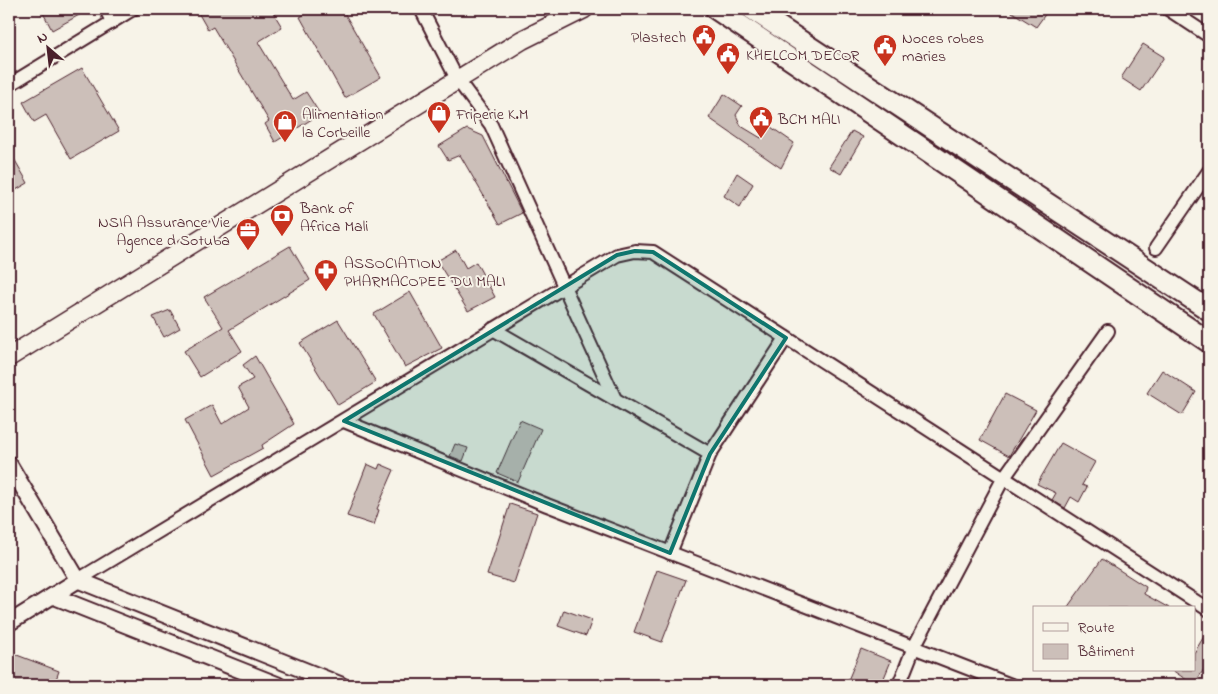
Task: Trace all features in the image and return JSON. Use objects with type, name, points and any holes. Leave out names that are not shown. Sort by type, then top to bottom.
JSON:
[{"type":"main road","points":[[522,40],[556,9]]},
{"type":"main road","points":[[9,357],[457,79],[522,40],[584,9]]},
{"type":"main road","points":[[716,9],[1209,342]]},
{"type":"main road","points":[[759,12],[1209,310]]},
{"type":"main road","points":[[1170,284],[1209,298]]},
{"type":"main road","points":[[1175,319],[1209,350]]},
{"type":"street","points":[[106,9],[112,22]]},
{"type":"street","points":[[9,85],[133,9]]},
{"type":"street","points":[[421,9],[457,79],[491,125],[615,399]]},
{"type":"street","points":[[1168,9],[1209,36]]},
{"type":"street","points":[[1156,248],[1209,171]]},
{"type":"street","points":[[9,623],[617,255],[635,251],[653,252],[1209,610]]},
{"type":"street","points":[[493,329],[710,454]]},
{"type":"street","points":[[899,685],[914,647],[1003,479],[1108,331]]},
{"type":"street","points":[[670,553],[710,454],[786,338]]},
{"type":"street","points":[[344,421],[547,505],[1011,685]]},
{"type":"street","points":[[9,464],[78,580],[340,685]]},
{"type":"street","points":[[52,596],[278,685]]},
{"type":"highlighted area","points":[[635,251],[653,252],[786,338],[710,454],[670,553],[344,421],[617,255]]},
{"type":"building","points":[[41,9],[90,9],[52,30]]},
{"type":"building","points":[[196,9],[271,9],[282,27],[258,42],[293,100],[306,92],[320,114],[275,142],[265,124],[269,121],[213,27],[208,30]]},
{"type":"building","points":[[314,9],[342,9],[381,77],[345,98],[300,17]]},
{"type":"building","points":[[1007,9],[1049,9],[1036,27]]},
{"type":"building","points":[[1143,44],[1164,57],[1141,91],[1121,78]]},
{"type":"building","points":[[82,68],[119,131],[71,159],[46,115],[34,122],[23,102]]},
{"type":"building","points":[[724,94],[742,106],[736,115],[741,126],[761,138],[768,125],[794,143],[781,168],[709,118]]},
{"type":"building","points":[[467,129],[483,136],[522,213],[500,224],[460,155],[448,160],[439,146]]},
{"type":"building","points":[[852,131],[863,137],[841,174],[829,167]]},
{"type":"building","points":[[9,150],[28,183],[9,194]]},
{"type":"building","points":[[737,173],[753,184],[740,207],[724,196]]},
{"type":"building","points":[[290,246],[310,280],[229,330],[242,351],[200,377],[184,351],[223,327],[204,297]]},
{"type":"building","points":[[456,250],[466,268],[476,262],[495,297],[468,311],[437,261]]},
{"type":"building","points":[[410,292],[442,348],[405,367],[374,314]]},
{"type":"building","points":[[170,310],[180,328],[164,337],[153,317]]},
{"type":"building","points":[[338,320],[376,382],[338,405],[300,343]]},
{"type":"building","points":[[255,356],[294,424],[262,445],[263,448],[214,475],[185,420],[212,405],[222,424],[249,407],[238,387],[253,379],[243,365]]},
{"type":"building","points":[[1162,370],[1196,392],[1182,415],[1147,393]]},
{"type":"building","points":[[1005,394],[1036,410],[1009,456],[980,440]]},
{"type":"building","points":[[520,420],[541,429],[518,482],[497,473]]},
{"type":"building","points":[[1061,443],[1095,462],[1082,485],[1087,487],[1079,502],[1071,497],[1065,508],[1052,500],[1056,493],[1037,484]]},
{"type":"building","points":[[455,444],[468,448],[463,461],[450,456]]},
{"type":"building","points":[[367,464],[378,469],[380,464],[394,470],[377,509],[379,510],[374,525],[347,516]]},
{"type":"building","points":[[510,504],[537,513],[514,583],[487,575]]},
{"type":"building","points":[[1102,559],[1146,587],[1144,594],[1165,606],[1068,606]]},
{"type":"building","points":[[657,570],[686,580],[662,642],[634,632]]},
{"type":"building","points":[[564,610],[592,620],[586,636],[558,626]]},
{"type":"building","points":[[1209,628],[1209,661],[1194,685],[1175,672],[1196,672],[1196,650]]},
{"type":"building","points":[[861,649],[891,661],[881,685],[846,685]]},
{"type":"building","points":[[9,652],[59,671],[54,685],[9,685]]},
{"type":"place","name":"Plastech","points":[[704,57]]},
{"type":"place","name":"Noces robes maries","points":[[885,67]]},
{"type":"place","name":"KHELCOM DECOR","points":[[728,75]]},
{"type":"place","name":"Friperie K.M","points":[[439,134]]},
{"type":"place","name":"BCM MALI","points":[[761,139]]},
{"type":"place","name":"Alimentation la Corbeille","points":[[285,143]]},
{"type":"place","name":"Bank of Africa Mali","points":[[282,237]]},
{"type":"place","name":"NSIA Assurance Vie Agence d Sotuba","points":[[248,251]]},
{"type":"place","name":"ASSOCIATION PHARMACOPEE DU MALI","points":[[326,292]]}]
